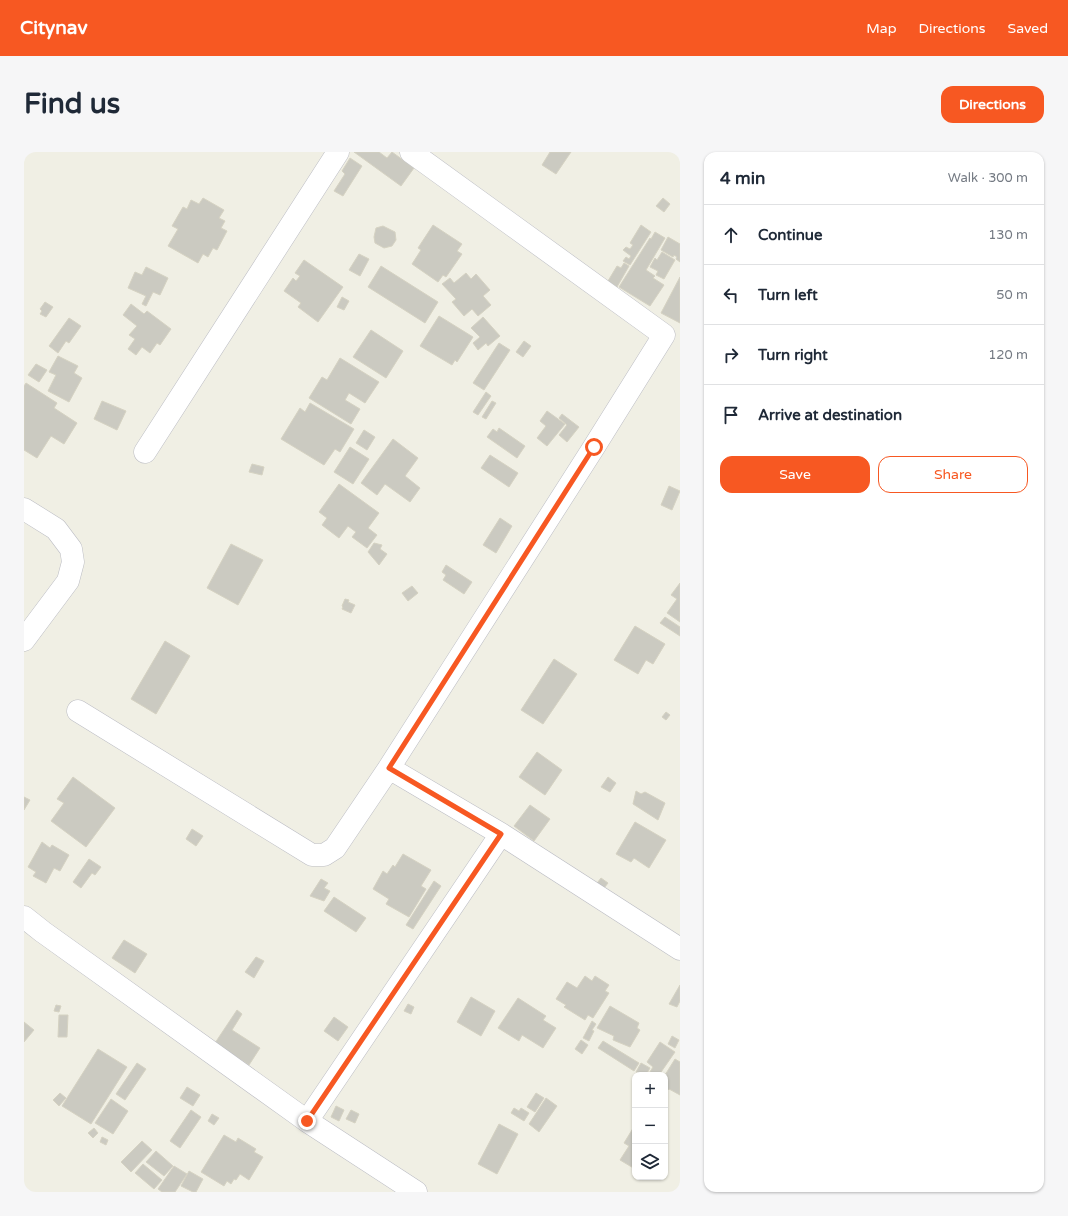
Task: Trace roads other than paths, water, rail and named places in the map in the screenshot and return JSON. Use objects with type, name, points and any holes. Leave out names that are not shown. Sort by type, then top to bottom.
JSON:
[{"type":"street","points":[[145,452],[338,152]]},
{"type":"street","points":[[78,711],[312,855],[324,855],[335,848],[389,768],[594,447],[672,338],[411,152]]},
{"type":"street","points":[[24,509],[56,529],[71,549],[73,562],[68,581],[24,640]]},
{"type":"street","points":[[389,768],[501,834],[680,949]]},
{"type":"street","points":[[307,1121],[501,834]]},
{"type":"street","points":[[24,916],[43,932],[307,1121],[416,1192]]}]
